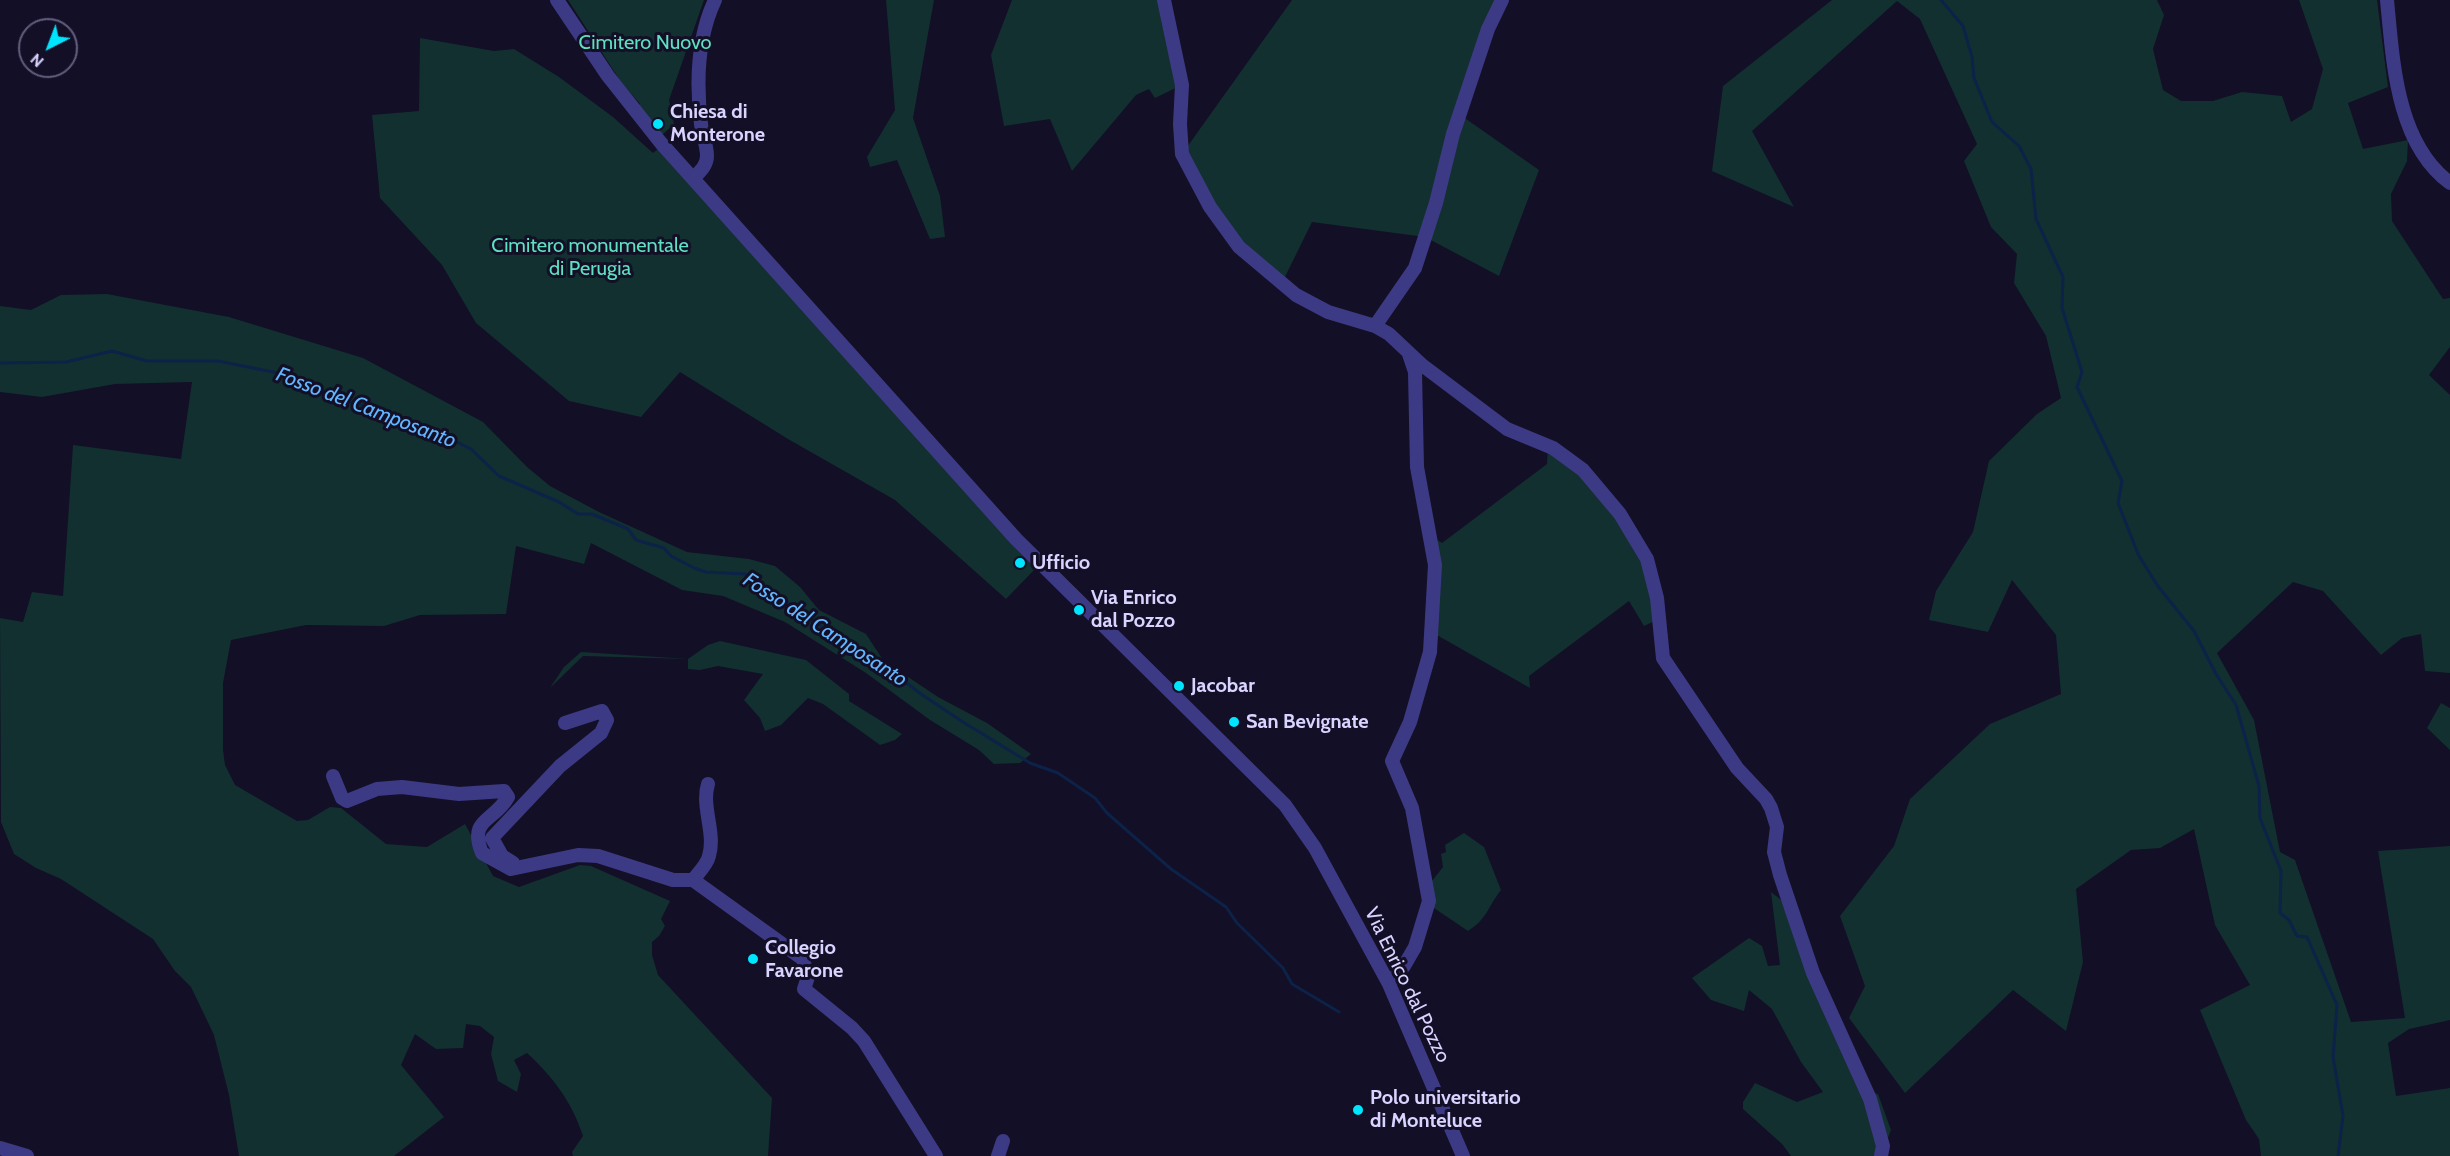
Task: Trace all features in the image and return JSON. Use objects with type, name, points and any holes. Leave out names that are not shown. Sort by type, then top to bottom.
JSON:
[{"type":"street","name":"Via Enrico dal Pozzo","points":[[557,0],[608,76],[693,179],[1016,539],[1272,789],[1315,848],[1389,984],[1464,1156]]},
{"type":"street","points":[[693,179],[704,167],[707,156],[698,96],[699,60],[709,14],[715,0]]},
{"type":"street","points":[[1164,0],[1182,85],[1180,124],[1182,154],[1209,207],[1239,247],[1296,295],[1328,312],[1375,326],[1389,334],[1507,429],[1553,448],[1583,470],[1620,514],[1647,559],[1657,598],[1663,658],[1737,768],[1766,799],[1771,808],[1777,827],[1774,852],[1780,876],[1813,973],[1870,1099],[1883,1146],[1881,1156]]},
{"type":"street","points":[[1375,326],[1415,268],[1436,202],[1453,134],[1488,29],[1502,0]]},
{"type":"street","points":[[2387,0],[2398,90],[2408,126],[2424,155],[2450,183]]},
{"type":"street","points":[[1389,984],[1404,966],[1415,946],[1428,901],[1412,808],[1392,761],[1410,722],[1430,652],[1436,565],[1417,467],[1415,372],[1408,351]]},
{"type":"street","points":[[520,867],[502,856],[492,838],[560,766],[601,733],[607,720],[602,711],[565,723]]},
{"type":"street","points":[[333,777],[342,798],[347,801],[377,789],[402,787],[459,794],[504,790],[508,797],[479,825],[476,838],[482,854],[511,869],[578,855],[598,856],[673,880],[693,880],[803,959],[808,977],[804,989],[852,1028],[864,1041],[936,1156]]},
{"type":"street","points":[[693,880],[710,854],[710,827],[705,793],[708,784]]},
{"type":"street","points":[[998,1156],[1003,1141]]},
{"type":"street","points":[[0,1148],[27,1156]]},
{"type":"green space","name":"Cimitero Nuovo","points":[[568,0],[704,0],[669,100],[674,124],[661,136],[636,108],[640,104],[621,82]]},
{"type":"green space","points":[[886,0],[934,0],[913,118],[940,196],[945,237],[930,239],[897,160],[870,167],[867,157],[895,110]]},
{"type":"green space","points":[[1012,0],[1164,0],[1182,85],[1155,98],[1149,89],[1136,95],[1072,171],[1050,119],[1004,126],[991,55]]},
{"type":"green space","points":[[1292,0],[1502,0],[1459,114],[1539,170],[1499,276],[1425,237],[1312,222],[1282,283],[1239,247],[1182,154]]},
{"type":"green space","points":[[1832,0],[2157,0],[2164,15],[2153,49],[2163,90],[2181,101],[2213,101],[2242,92],[2282,96],[2291,122],[2312,109],[2323,69],[2299,0],[2377,0],[2388,87],[2348,103],[2363,149],[2408,140],[2407,161],[2391,194],[2392,221],[2443,299],[2450,298],[2450,347],[2429,375],[2450,395],[2450,673],[2425,671],[2421,634],[2402,638],[2381,655],[2323,591],[2293,582],[2217,653],[2254,720],[2280,852],[2295,860],[2351,1022],[2405,1018],[2378,851],[2450,846],[2450,1020],[2409,1029],[2388,1043],[2396,1096],[2450,1088],[2450,1156],[2261,1156],[2259,1139],[2246,1120],[2200,1010],[2250,985],[2215,925],[2194,829],[2160,848],[2131,850],[2076,889],[2083,962],[2066,1031],[2013,990],[1905,1093],[1849,1018],[1865,986],[1840,916],[1894,846],[1910,799],[1990,724],[2061,694],[2056,635],[2012,580],[1988,632],[1929,620],[1936,591],[1973,532],[1989,461],[2037,414],[2061,398],[2046,336],[2014,283],[2017,254],[1991,227],[1964,161],[1977,144],[1920,19],[1897,1],[1752,131],[1794,207],[1712,171],[1723,86]]},
{"type":"green space","name":"Cimitero monumentale di Perugia","points":[[420,38],[494,51],[514,49],[559,77],[613,117],[653,153],[658,149],[1036,568],[1006,599],[895,500],[788,439],[680,372],[641,417],[569,401],[476,323],[442,265],[380,198],[372,115],[419,111]]},
{"type":"green space","points":[[107,294],[229,317],[363,358],[483,422],[527,467],[550,486],[599,512],[687,552],[749,559],[775,566],[800,587],[819,610],[866,634],[883,660],[938,697],[987,723],[1031,754],[1020,763],[994,764],[979,750],[930,720],[866,673],[785,622],[723,596],[682,590],[591,543],[584,564],[516,546],[506,614],[420,615],[384,626],[306,625],[231,640],[223,683],[223,750],[225,765],[235,785],[297,821],[308,820],[330,807],[341,808],[386,844],[427,847],[465,824],[493,876],[519,887],[580,865],[591,866],[670,901],[661,919],[665,926],[652,942],[652,955],[658,975],[772,1098],[768,1156],[573,1156],[572,1152],[583,1136],[567,1101],[545,1071],[527,1053],[514,1060],[521,1074],[517,1092],[498,1081],[491,1054],[494,1037],[480,1026],[466,1024],[463,1048],[436,1049],[415,1034],[401,1065],[444,1117],[394,1156],[239,1156],[229,1095],[214,1035],[191,987],[175,971],[153,939],[61,879],[36,868],[14,854],[1,822],[0,618],[23,622],[32,592],[63,596],[73,445],[181,459],[192,382],[115,384],[42,397],[0,392],[0,306],[31,310],[61,295]]},
{"type":"green space","points":[[1548,446],[1583,470],[1647,559],[1659,619],[1644,626],[1629,601],[1529,676],[1530,688],[1435,634],[1431,536],[1442,543],[1547,464]]},
{"type":"green space","points":[[720,641],[806,660],[849,694],[849,701],[902,734],[895,740],[880,745],[823,704],[808,698],[781,725],[765,731],[760,718],[744,700],[763,674],[718,666],[700,670],[688,669],[688,659],[708,645]]},
{"type":"green space","points":[[581,652],[688,659],[583,656],[550,688],[564,667]]},
{"type":"green space","points":[[2441,703],[2450,708],[2450,750],[2427,728]]},
{"type":"green space","points":[[1464,833],[1484,847],[1501,890],[1484,917],[1468,931],[1428,904],[1432,881],[1443,867],[1441,854],[1446,852],[1445,845]]},
{"type":"green space","points":[[1771,892],[1789,906],[1866,1091],[1878,1094],[1891,1130],[1881,1156],[1791,1156],[1782,1144],[1743,1109],[1743,1102],[1755,1083],[1797,1102],[1823,1092],[1801,1062],[1772,1009],[1749,990],[1744,1011],[1711,1000],[1692,978],[1749,938],[1762,946],[1768,966],[1780,965]]},
{"type":"waterway","points":[[1941,0],[1963,26],[1972,57],[1974,78],[1992,122],[2019,146],[2031,169],[2036,219],[2063,277],[2062,308],[2082,372],[2077,387],[2122,481],[2118,503],[2138,554],[2157,585],[2194,631],[2216,674],[2236,705],[2259,786],[2260,818],[2281,871],[2280,913],[2289,920],[2297,936],[2307,937],[2337,1005],[2333,1057],[2343,1116],[2338,1156]]},
{"type":"waterway","name":"Fosso del Camposanto","points":[[0,363],[66,362],[112,351],[147,361],[218,361],[288,375],[332,399],[374,407],[430,429],[471,449],[499,476],[559,502],[578,514],[592,514],[628,529],[636,540],[664,548],[671,556],[694,568],[706,572],[746,574],[817,624],[873,657],[921,694],[963,722],[1030,763],[1058,773],[1095,798],[1107,813],[1171,869],[1226,907],[1237,923],[1283,968],[1292,984],[1339,1012]]},
{"type":"place","name":"Chiesa di Monterone","points":[[658,124]]},
{"type":"place","name":"Ufficio","points":[[1020,563]]},
{"type":"place","name":"Via Enrico dal Pozzo","points":[[1079,610]]},
{"type":"place","name":"Jacobar","points":[[1179,686]]},
{"type":"place","name":"San Bevignate","points":[[1234,722]]},
{"type":"place","name":"Collegio Favarone","points":[[753,959]]},
{"type":"place","name":"Polo universitario di Monteluce","points":[[1358,1110]]}]
